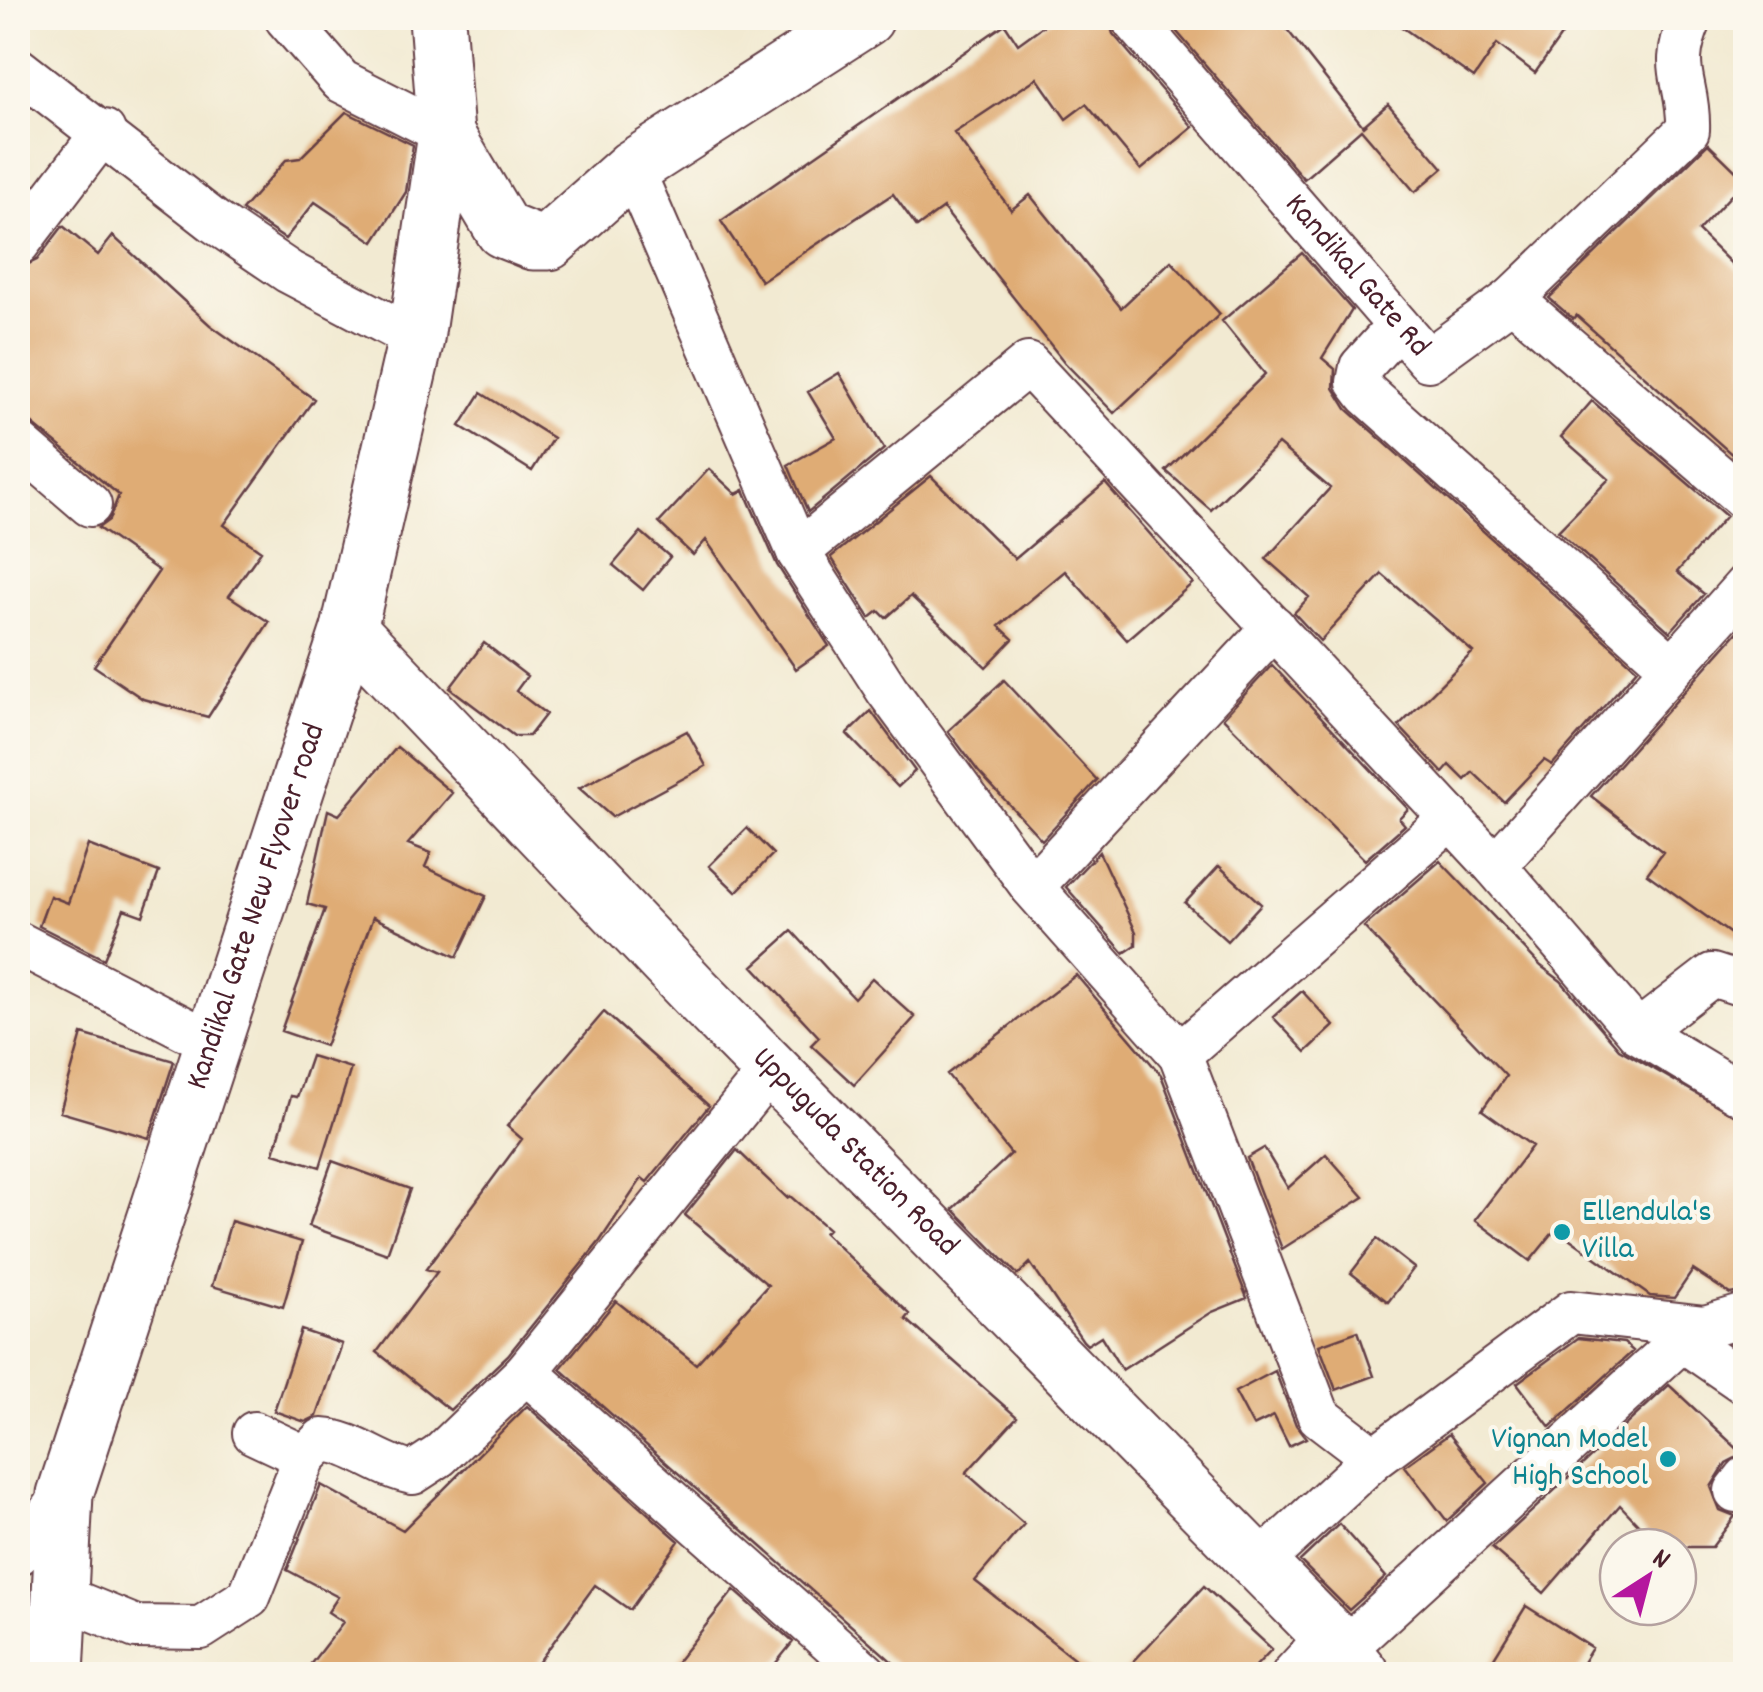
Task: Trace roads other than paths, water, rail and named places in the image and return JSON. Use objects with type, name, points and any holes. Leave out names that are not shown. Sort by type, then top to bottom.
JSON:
[{"type":"street","points":[[286,18],[341,81],[446,134]]},
{"type":"street","points":[[437,18],[446,134],[503,230],[533,242],[549,242],[632,168],[866,18]]},
{"type":"street","name":"Kandikal Gate Rd","points":[[1132,18],[1428,360],[1512,298]]},
{"type":"street","points":[[1691,18],[1680,45],[1678,73],[1689,104],[1688,130],[1512,298],[1746,500]]},
{"type":"street","points":[[18,69],[215,222],[289,272],[416,339]]},
{"type":"street","points":[[18,244],[104,132]]},
{"type":"street","name":"Kandikal Gate New Flyover road","points":[[56,1674],[65,1494],[349,629],[416,339],[446,134]]},
{"type":"street","points":[[632,168],[798,552],[886,690],[1032,887],[1180,1054],[1318,1416],[1374,1458]]},
{"type":"street","points":[[1398,326],[1361,368],[1358,382],[1367,394],[1672,667]]},
{"type":"street","points":[[798,552],[1028,364],[1495,866],[1638,1032],[1746,1097]]},
{"type":"street","points":[[18,442],[90,506]]},
{"type":"street","points":[[1495,866],[1746,585]]},
{"type":"street","points":[[1032,887],[1274,627]]},
{"type":"street","name":"Uppuguda Station Road","points":[[349,629],[771,1069],[1259,1564],[1331,1659]]},
{"type":"street","points":[[1180,1054],[1450,818]]},
{"type":"street","points":[[18,942],[213,1043]]},
{"type":"street","points":[[1638,1032],[1712,975],[1746,986]]},
{"type":"street","points":[[60,1596],[136,1627],[202,1628],[248,1597],[305,1458],[322,1440],[342,1442],[389,1468],[413,1473],[439,1456],[526,1372],[771,1069]]},
{"type":"street","points":[[1259,1564],[1374,1458],[1570,1312],[1693,1333],[1746,1384]]},
{"type":"street","points":[[1331,1659],[1693,1333],[1746,1315]]},
{"type":"street","points":[[526,1372],[856,1671]]},
{"type":"street","points":[[254,1434],[305,1458]]},
{"type":"street","points":[[18,1554],[65,1494]]},
{"type":"place","name":"Ellendula's Villa","points":[[1562,1232]]},
{"type":"place","name":"Vignan Model High School","points":[[1668,1459]]}]
